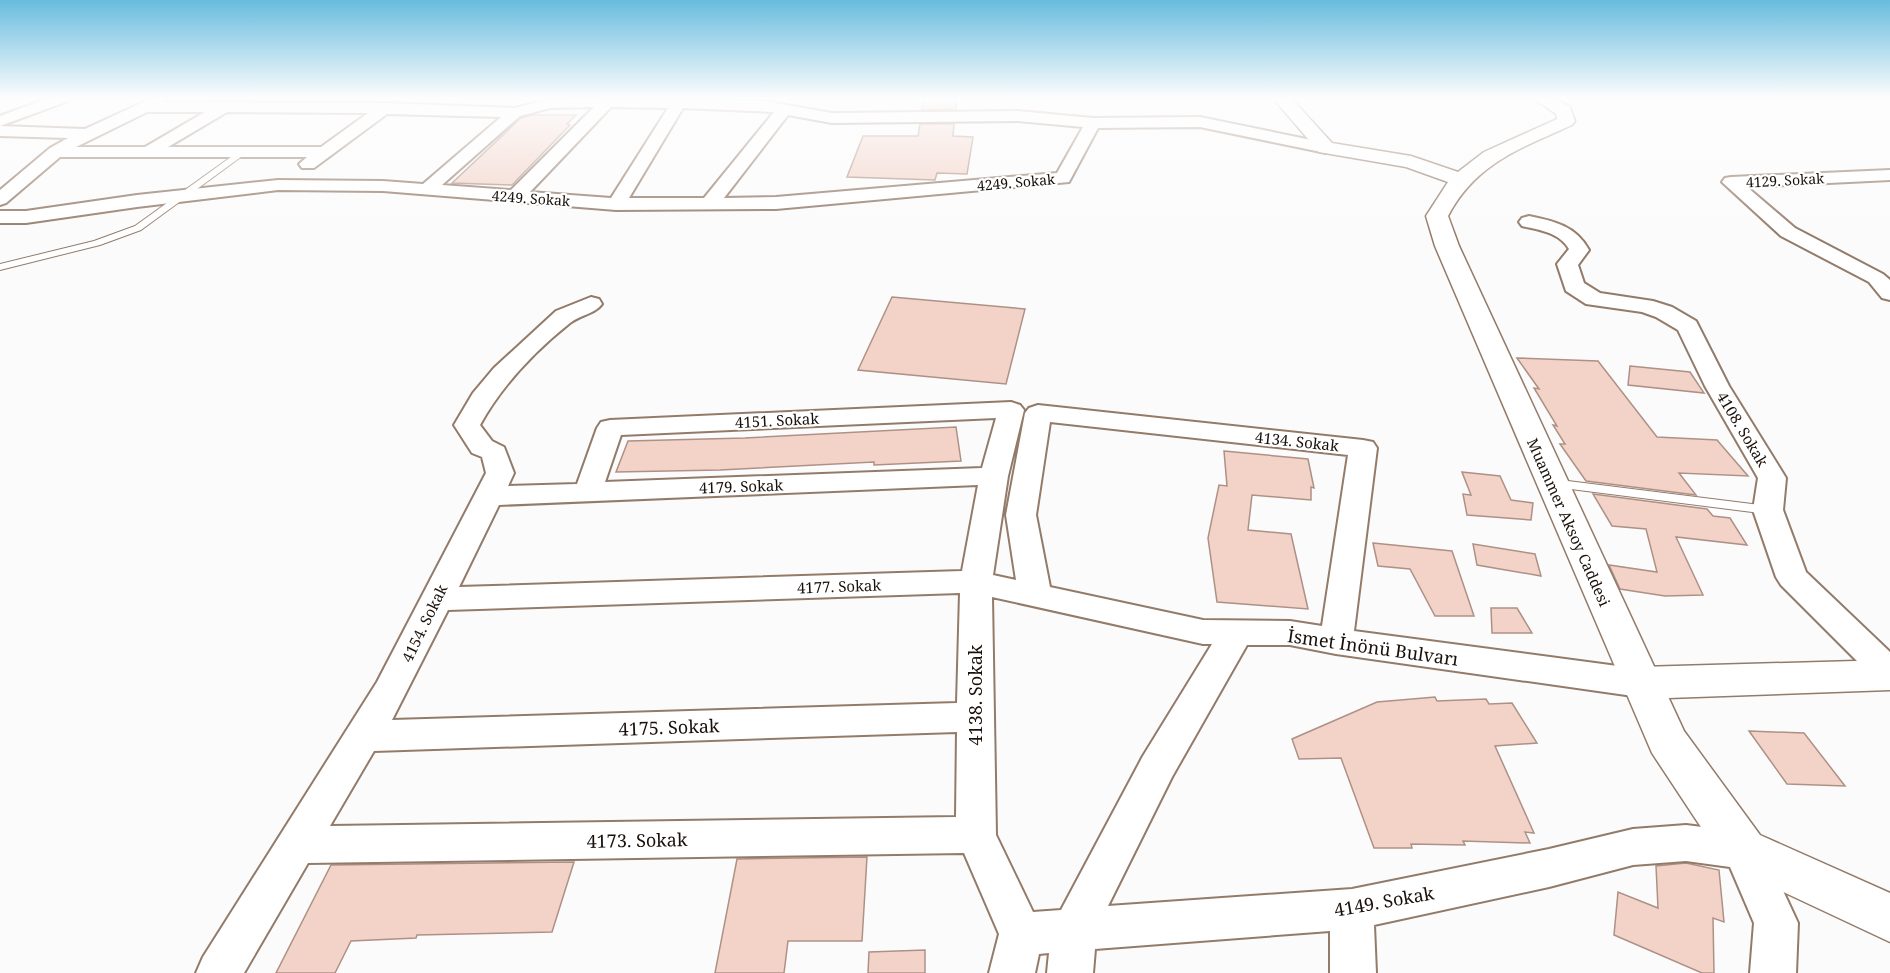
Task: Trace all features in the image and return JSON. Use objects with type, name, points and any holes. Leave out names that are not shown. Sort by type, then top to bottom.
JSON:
[{"type":"street","points":[[0,199],[56,152],[71,143]]},
{"type":"street","points":[[148,152],[163,143]]},
{"type":"street","points":[[245,151],[256,143]]},
{"type":"street","points":[[284,185],[334,143]]},
{"type":"street","points":[[424,191],[480,143]]},
{"type":"street","points":[[515,197],[567,143]]},
{"type":"street","points":[[616,204],[654,143]]},
{"type":"street","points":[[710,203],[757,143]]},
{"type":"street","name":"4249. Sokak","points":[[0,217],[26,217],[284,185],[383,186],[424,191],[616,204],[776,203],[1063,178],[1082,143]]},
{"type":"street","points":[[1304,143],[1408,159],[1437,168],[1459,180]]},
{"type":"street","points":[[1322,143],[1326,148]]},
{"type":"street","name":"Muammer Aksoy Caddesi","points":[[1513,143],[1504,147],[1459,180],[1446,196],[1437,216],[1440,226],[1451,257],[1667,741],[1743,850]]},
{"type":"street","points":[[56,152],[322,152]]},
{"type":"street","name":"4129. Sokak","points":[[1885,283],[1788,232],[1731,183],[1890,175]]},
{"type":"street","name":"4108. Sokak","points":[[1529,222],[1564,232],[1575,241],[1579,250],[1567,264],[1574,286],[1582,292],[1594,299],[1645,306],[1664,312],[1688,326],[1717,386],[1772,478],[1768,510],[1792,577],[1890,674]]},
{"type":"street","name":"4154. Sokak","points":[[219,973],[391,690],[500,473],[494,453],[482,447],[467,425],[482,398],[504,373],[564,316],[591,304]]},
{"type":"street","points":[[1024,411],[1021,515],[1035,595]]},
{"type":"street","name":"4138. Sokak","points":[[1016,954],[976,835],[976,582],[994,476],[1024,411]]},
{"type":"street","name":"4151. Sokak","points":[[588,492],[610,428],[1024,411]]},
{"type":"street","name":"4134. Sokak","points":[[1024,411],[1363,448],[1336,642]]},
{"type":"street","name":"4179. Sokak","points":[[487,496],[994,476]]},
{"type":"street","name":"4177. Sokak","points":[[436,599],[976,582],[1203,632],[1236,634]]},
{"type":"street","name":"İsmet İnönü Bulvarı","points":[[1236,634],[1290,633],[1336,642],[1640,684],[1890,674]]},
{"type":"street","points":[[1070,973],[1074,930],[1157,767],[1236,634]]},
{"type":"street","name":"4175. Sokak","points":[[363,736],[975,717]]},
{"type":"street","name":"4173. Sokak","points":[[297,844],[976,835]]},
{"type":"street","name":"4149. Sokak","points":[[1016,954],[1074,930],[1352,909],[1549,868],[1633,847],[1686,843],[1743,850]]},
{"type":"street","points":[[1743,850],[1885,907]]},
{"type":"street","points":[[1743,850],[1776,923],[1773,973]]},
{"type":"street","points":[[1352,909],[1353,973]]},
{"type":"lane","points":[[0,267],[36,260],[125,234],[138,228],[245,151]]},
{"type":"lane","points":[[1551,482],[1768,510]]},
{"type":"building","points":[[494,143],[552,143],[512,185],[452,183]]},
{"type":"building","points":[[860,143],[972,143],[967,174],[937,173],[935,180],[847,177]]},
{"type":"building","points":[[892,297],[1025,309],[1006,384],[858,370]]},
{"type":"building","points":[[1517,358],[1598,361],[1657,437],[1717,440],[1748,476],[1679,473],[1696,495],[1586,481],[1560,444],[1565,444],[1534,388],[1539,389]]},
{"type":"building","points":[[1630,366],[1690,372],[1704,393],[1628,385]]},
{"type":"building","points":[[956,427],[961,461],[616,472],[628,441],[745,438]]},
{"type":"building","points":[[1224,451],[1308,459],[1314,488],[1311,487],[1311,500],[1252,495],[1248,530],[1291,534],[1308,609],[1217,602],[1208,538],[1219,485],[1227,486]]},
{"type":"building","points":[[1462,472],[1500,476],[1511,500],[1533,503],[1531,520],[1467,515],[1463,494],[1471,495]]},
{"type":"building","points":[[1593,494],[1707,509],[1713,516],[1730,518],[1747,545],[1676,537],[1703,595],[1665,596],[1620,589],[1609,565],[1657,572],[1646,529],[1612,526]]},
{"type":"building","points":[[1373,543],[1452,551],[1474,616],[1435,616],[1410,569],[1378,566]]},
{"type":"building","points":[[1473,544],[1535,554],[1541,576],[1477,565]]},
{"type":"building","points":[[1491,608],[1517,608],[1532,633],[1492,633]]},
{"type":"building","points":[[1435,697],[1437,701],[1486,699],[1489,704],[1512,703],[1537,743],[1495,746],[1534,833],[1525,832],[1530,843],[1463,841],[1465,845],[1411,844],[1412,848],[1374,848],[1341,758],[1299,759],[1292,739],[1377,702]]},
{"type":"building","points":[[1749,731],[1804,733],[1845,786],[1787,784]]},
{"type":"building","points":[[867,857],[862,941],[788,941],[784,973],[715,973],[737,859]]},
{"type":"building","points":[[574,862],[552,932],[417,935],[416,938],[351,941],[335,973],[276,973],[331,865]]},
{"type":"building","points":[[1686,863],[1719,870],[1724,922],[1713,918],[1714,973],[1702,973],[1614,935],[1618,892],[1658,908],[1656,866]]},
{"type":"building","points":[[925,950],[925,973],[868,973],[869,952]]}]
